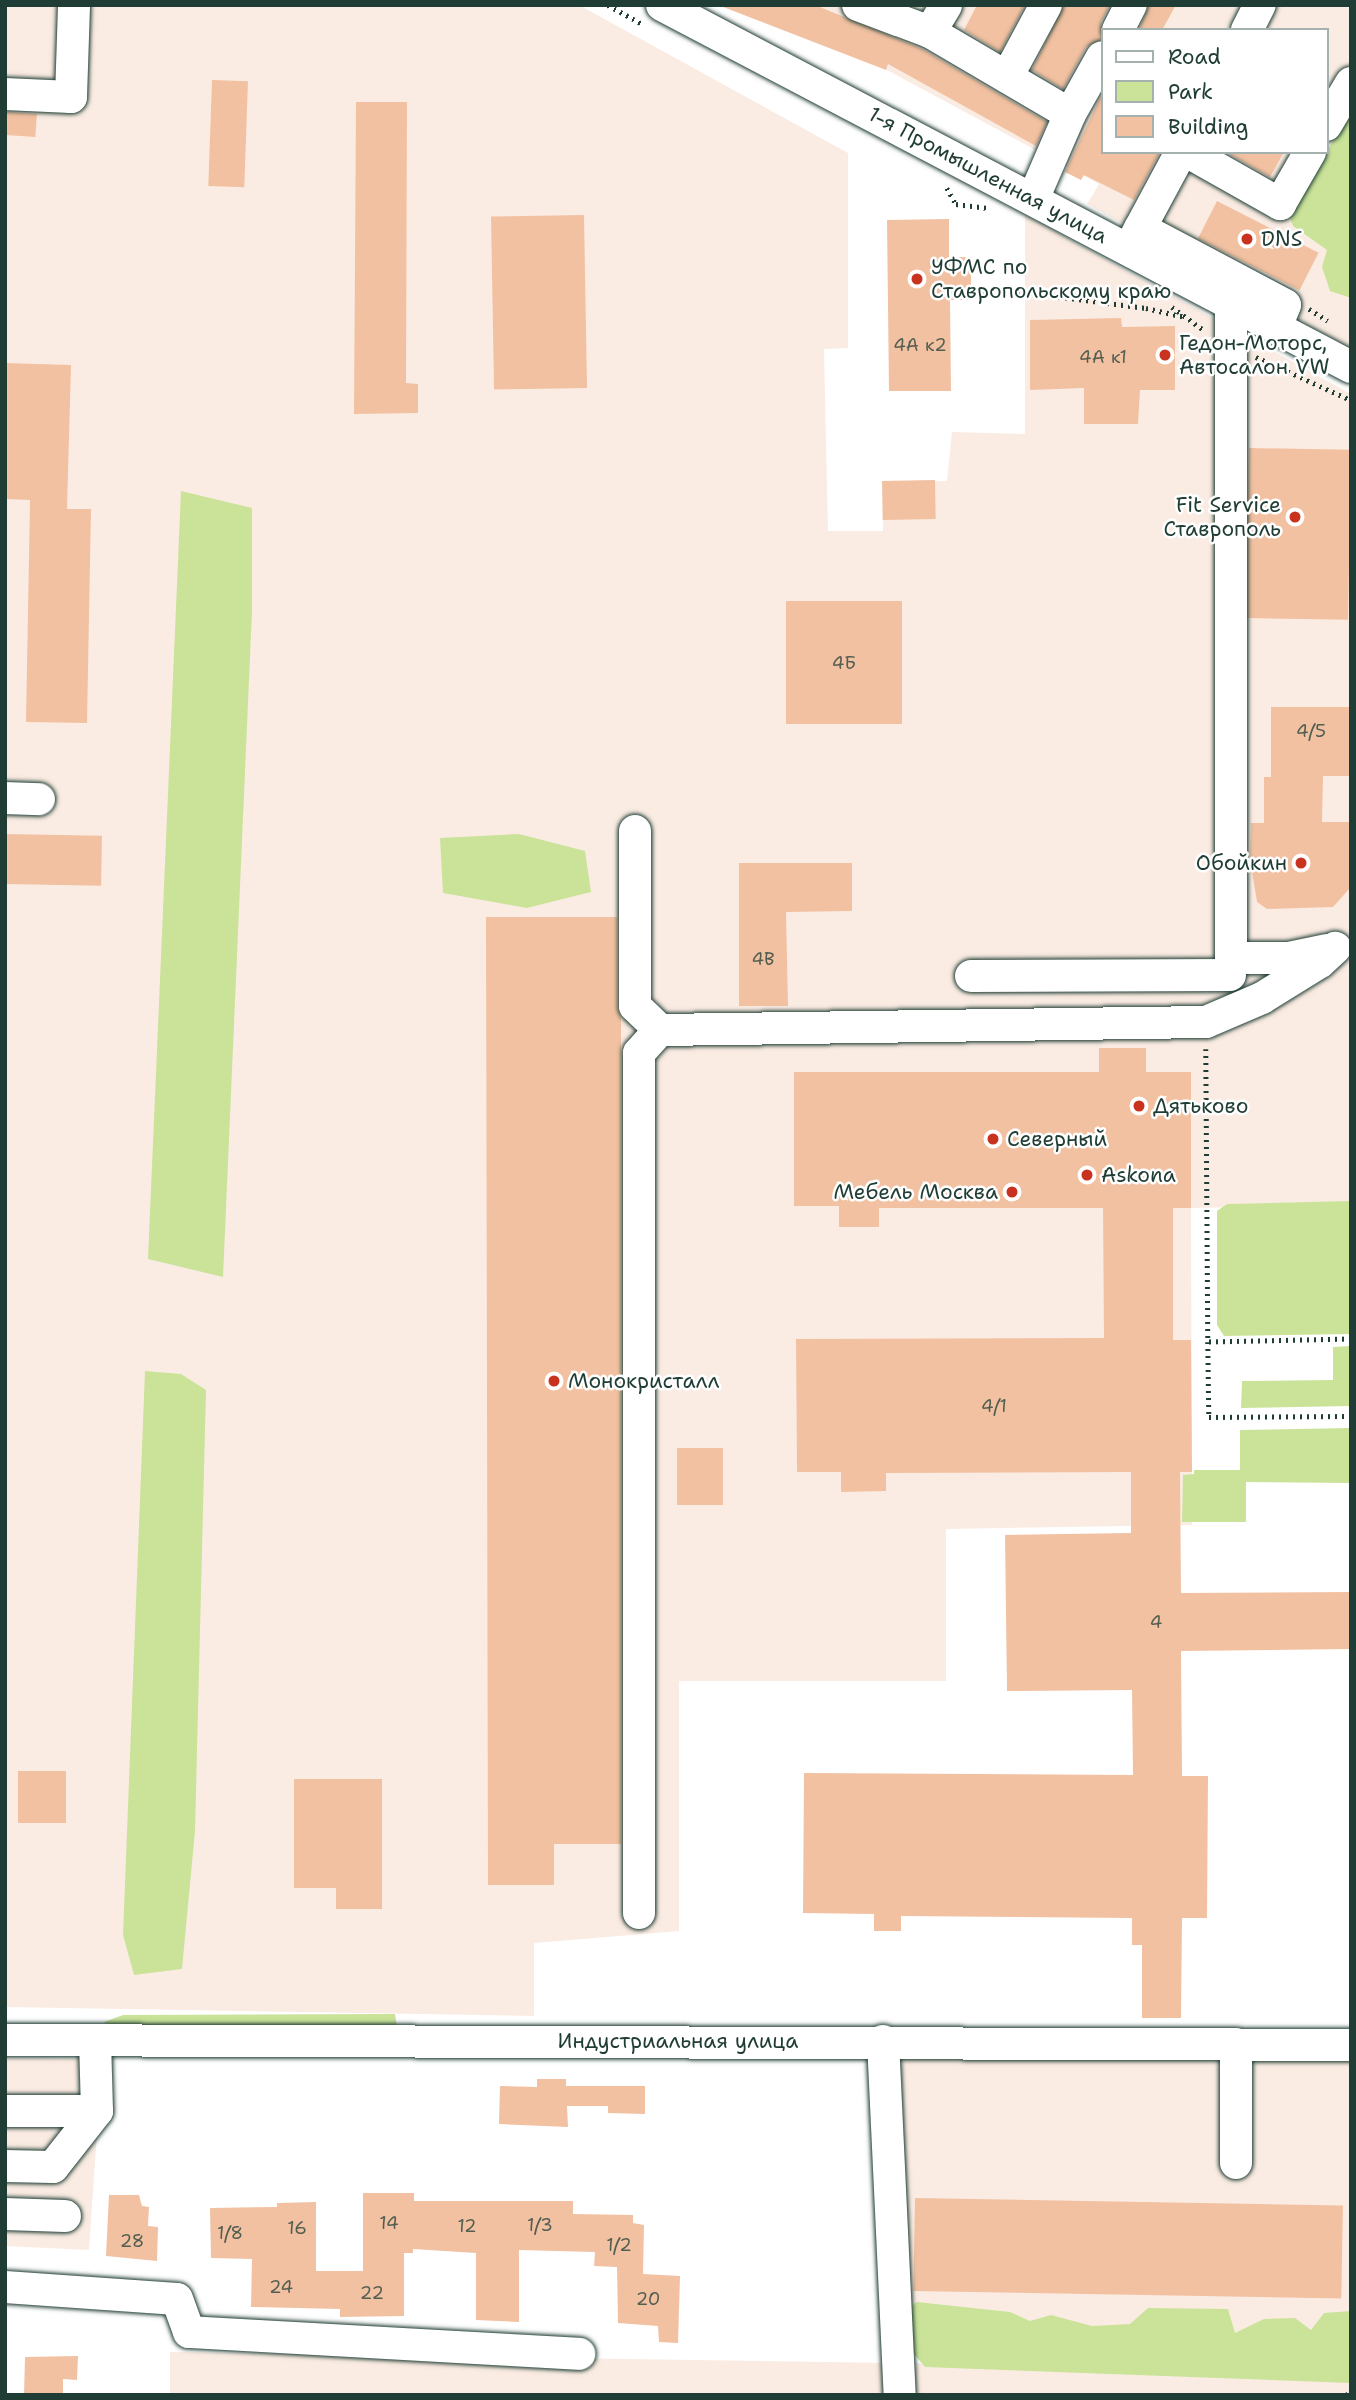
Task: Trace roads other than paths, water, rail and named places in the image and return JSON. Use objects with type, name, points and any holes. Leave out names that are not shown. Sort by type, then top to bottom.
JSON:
[{"type":"street","points":[[5,94],[71,97],[74,5]]},
{"type":"street","name":"1-я Промышленная улица","points":[[662,5],[1033,199],[1135,239],[1231,303],[1351,366]]},
{"type":"street","points":[[858,5],[938,18],[1007,77],[1070,114]]},
{"type":"street","points":[[1007,77],[1046,5]]},
{"type":"street","points":[[1119,28],[1131,5]]},
{"type":"street","points":[[1248,28],[1260,5]]},
{"type":"street","points":[[1033,199],[1070,114],[1100,61]]},
{"type":"street","points":[[1328,122],[1351,83]]},
{"type":"street","points":[[1180,154],[1135,239],[1285,304],[1276,327]]},
{"type":"street","points":[[1192,154],[1280,204],[1309,154]]},
{"type":"street","points":[[1217,1018],[1230,966],[1231,303]]},
{"type":"street","points":[[5,798],[39,799]]},
{"type":"street","points":[[635,831],[635,1006],[660,1030],[1217,1018],[1274,991],[1320,962],[1343,940]]},
{"type":"street","points":[[971,976],[1230,966],[1289,958],[1343,940]]},
{"type":"street","points":[[639,1913],[639,1053],[660,1030]]},
{"type":"street","name":"Индустриальная улица","points":[[5,2040],[883,2041],[1351,2045]]},
{"type":"street","points":[[5,2166],[53,2167],[97,2111],[95,2040]]},
{"type":"street","points":[[883,2041],[900,2395]]},
{"type":"street","points":[[1236,2044],[1236,2163]]},
{"type":"street","points":[[5,2111],[97,2111]]},
{"type":"street","points":[[5,2214],[65,2216]]},
{"type":"street","points":[[5,2287],[177,2299],[189,2332],[579,2354]]},
{"type":"place","name":"DNS","points":[[1247,239]]},
{"type":"place","name":"УФМС по Ставропольскому краю","points":[[917,279]]},
{"type":"place","name":"Гедон-Моторс, Автосалон VW","points":[[1165,355]]},
{"type":"place","name":"Fit Service Ставрополь","points":[[1295,517]]},
{"type":"place","name":"Обойкин","points":[[1301,863]]},
{"type":"place","name":"Дятьково","points":[[1139,1106]]},
{"type":"place","name":"Северный","points":[[993,1139]]},
{"type":"place","name":"Askona","points":[[1087,1175]]},
{"type":"place","name":"Мебель Москва","points":[[1012,1192]]},
{"type":"place","name":"Монокристалл","points":[[554,1381]]}]
